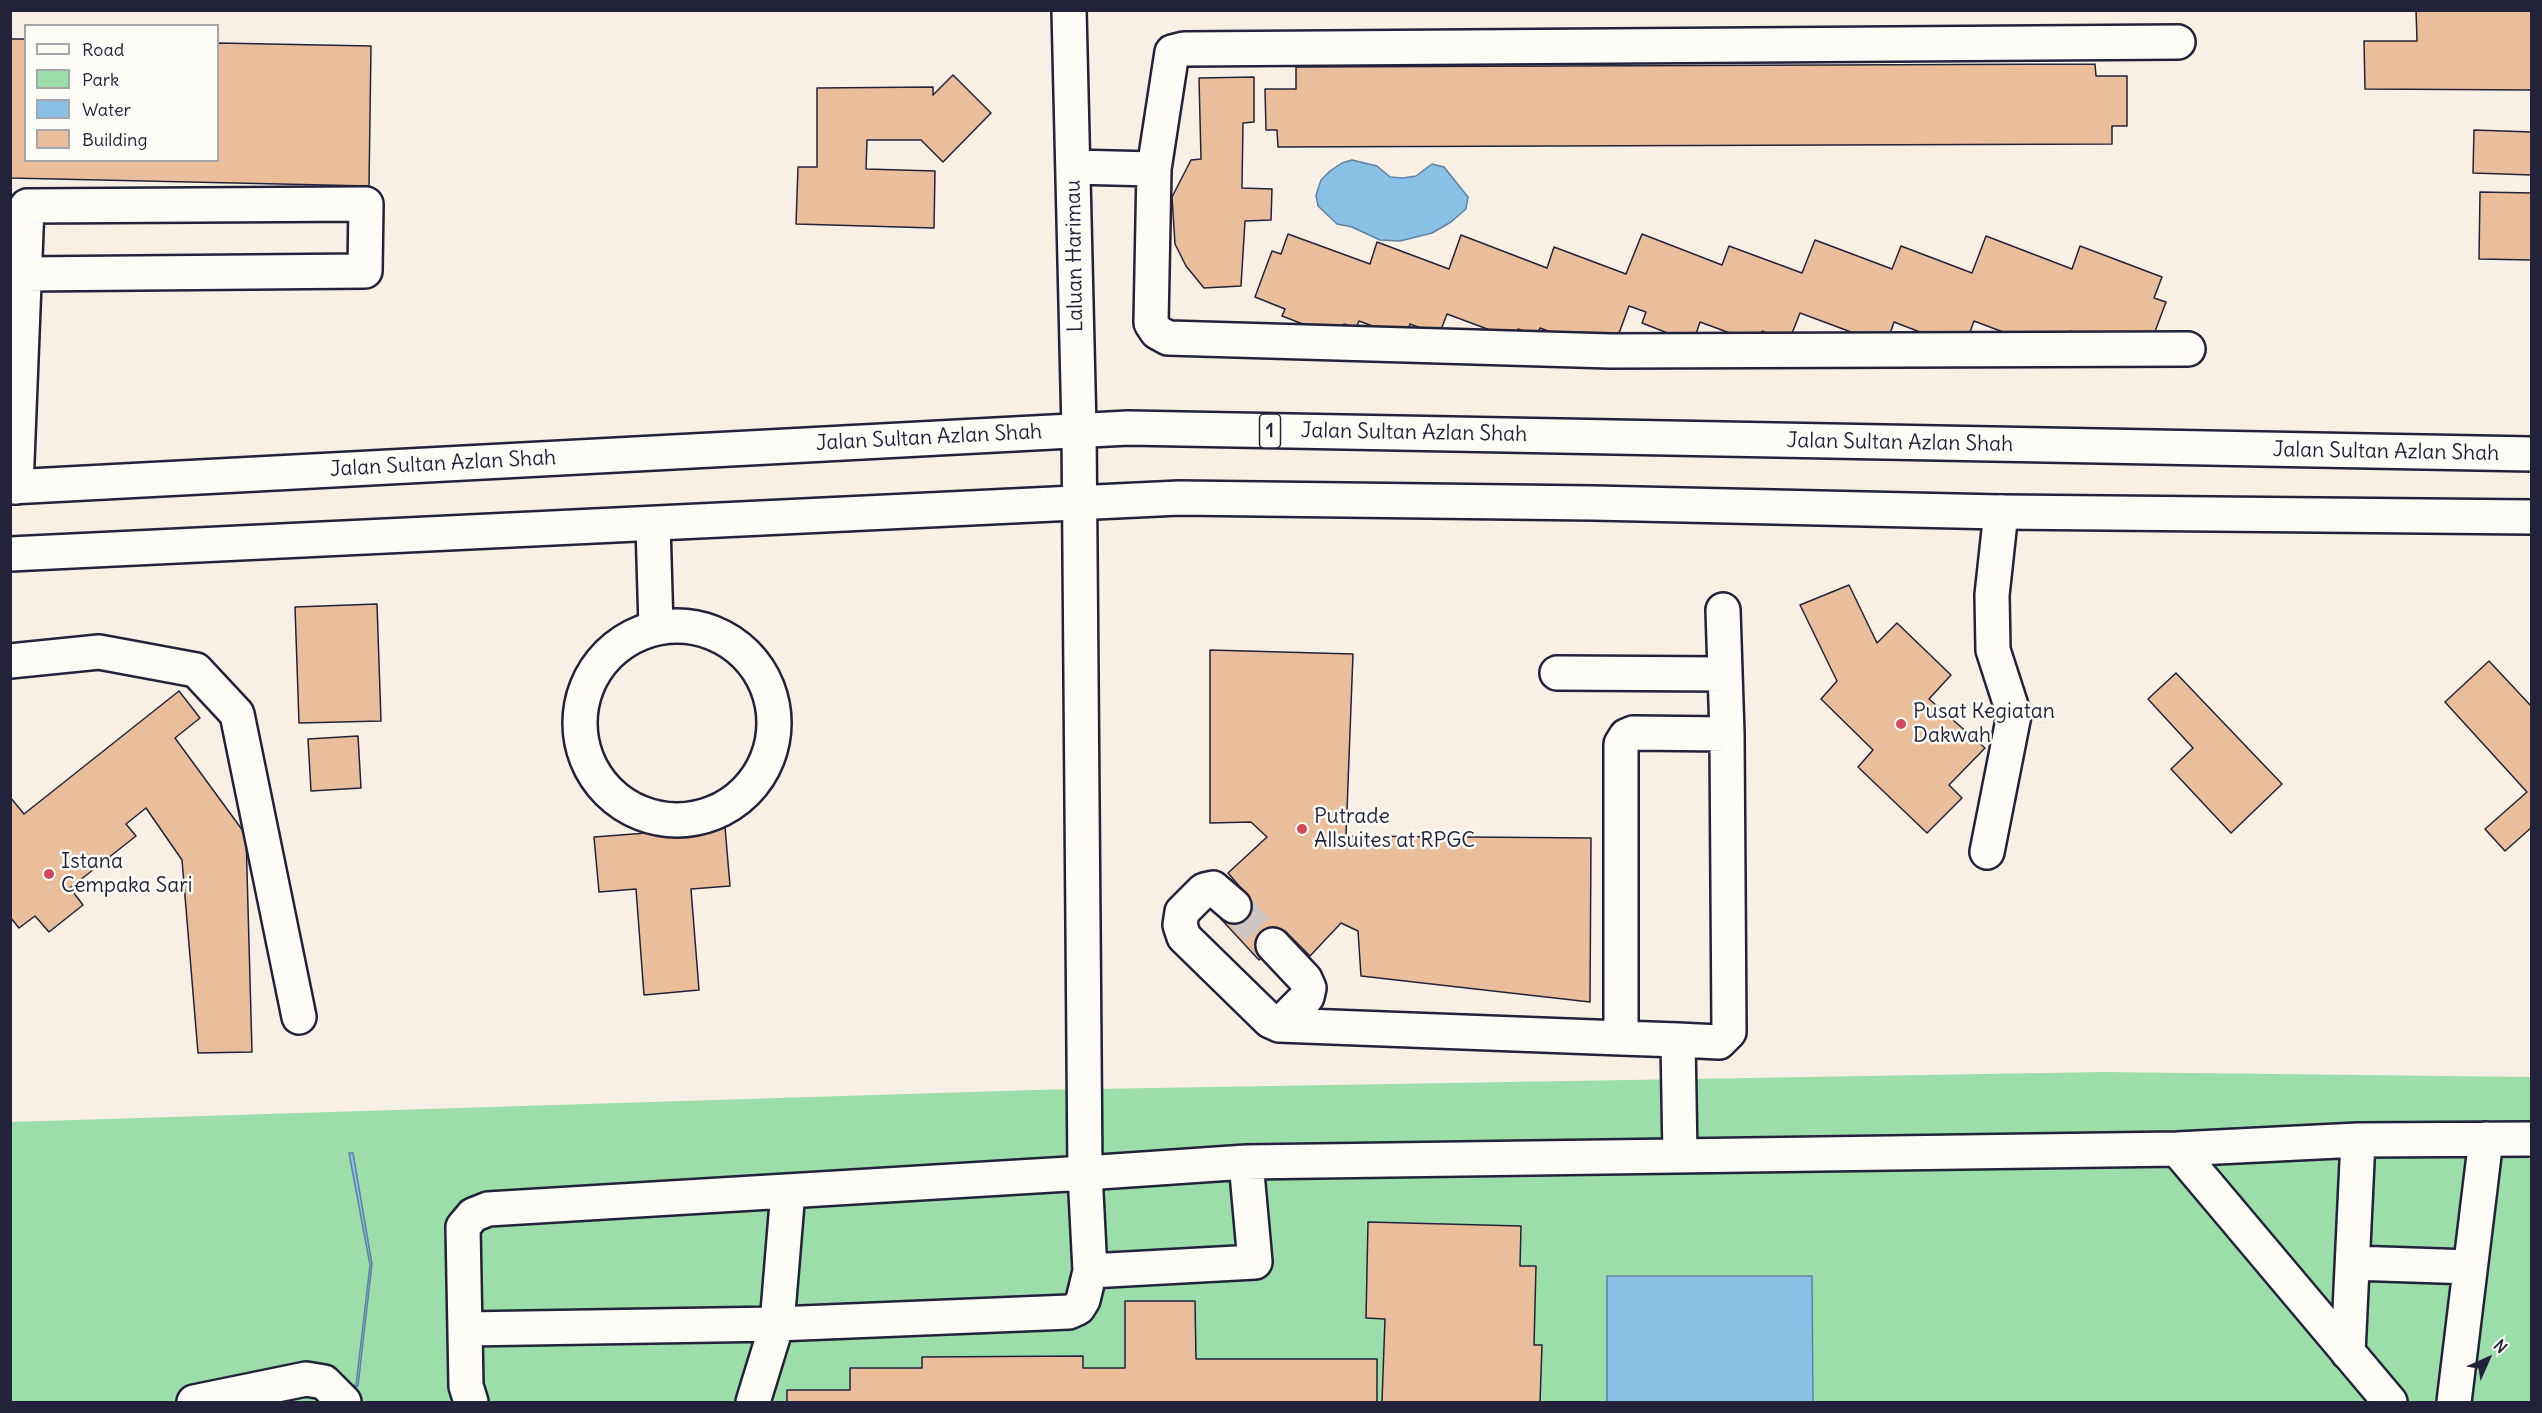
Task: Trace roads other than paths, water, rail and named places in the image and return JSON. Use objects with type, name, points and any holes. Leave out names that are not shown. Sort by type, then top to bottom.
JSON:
[{"type":"main road","name":"Laluan Harimau","points":[[465,1329],[777,1324],[1069,1312],[1077,1308],[1083,1300],[1090,1271],[1085,1173],[1079,429],[1069,10]]},
{"type":"main road","points":[[2178,42],[1184,49],[1172,52],[1168,60],[1154,169],[1151,323],[1157,332],[1168,338],[1611,351],[2188,349]]},
{"type":"main road","points":[[1073,167],[1154,169]]},
{"type":"main road","points":[[13,487],[27,206],[366,204],[365,272],[24,274]]},
{"type":"main road","name":"Jalan Sultan Azlan Shah","points":[[13,487],[1128,428],[2532,454]]},
{"type":"main road","points":[[10,554],[653,525],[1078,501],[1179,498],[1558,502],[2001,513],[2532,517]]},
{"type":"main road","points":[[1988,852],[2014,715],[1993,650],[1992,595],[2001,513]]},
{"type":"main road","points":[[653,525],[656,627]]},
{"type":"main road","points":[[1234,906],[1214,888],[1204,890],[1182,912],[1180,925],[1184,937],[1270,1021],[1279,1025],[1719,1042],[1726,1038],[1729,1032],[1727,734],[1723,610]]},
{"type":"main road","points":[[689,626],[721,635],[747,656],[766,683],[774,715],[771,748],[758,778],[735,801],[707,815],[675,820],[645,815],[617,799],[596,777],[583,748],[580,716],[586,685],[603,659],[627,639],[656,627],[689,626]]},
{"type":"main road","points":[[10,661],[99,652],[196,670],[237,714],[298,1017]]},
{"type":"main road","points":[[1557,673],[1725,674]]},
{"type":"main road","points":[[1621,1038],[1621,744],[1626,736],[1633,733],[1727,734]]},
{"type":"main road","points":[[1273,945],[1305,979],[1309,988],[1307,997],[1279,1025]]},
{"type":"main road","points":[[1678,1040],[1680,1156]]},
{"type":"main road","points":[[2454,1402],[2486,1138]]},
{"type":"main road","points":[[471,1402],[466,1386],[463,1227],[473,1215],[488,1209],[1246,1162],[2177,1149],[2358,1140],[2532,1139]]},
{"type":"main road","points":[[2348,1353],[2358,1140]]},
{"type":"main road","points":[[2177,1149],[2390,1402]]},
{"type":"main road","points":[[1090,1271],[1255,1262],[1246,1162]]},
{"type":"main road","points":[[753,1402],[777,1324],[788,1191]]},
{"type":"main road","points":[[2353,1263],[2470,1267]]},
{"type":"main road","points":[[194,1402],[306,1379],[337,1395]]},
{"type":"water","points":[[1352,160],[1377,166],[1390,177],[1403,178],[1416,176],[1432,164],[1444,167],[1468,197],[1466,209],[1451,222],[1432,233],[1400,241],[1380,240],[1352,227],[1337,224],[1318,206],[1316,195],[1321,180],[1330,171]]},
{"type":"water","points":[[349,1153],[353,1153],[372,1264],[358,1386],[263,1402],[356,1385],[370,1265]]},
{"type":"water","points":[[1607,1276],[1812,1276],[1813,1402],[1607,1402]]},
{"type":"tunnel","points":[[1234,906],[1273,945]]},
{"type":"place","name":"Pusat Kegiatan Dakwah","points":[[1901,724]]},
{"type":"place","name":"Putrade Allsuites at RPGC","points":[[1302,829]]},
{"type":"place","name":"Istana Cempaka Sari","points":[[49,874]]}]
